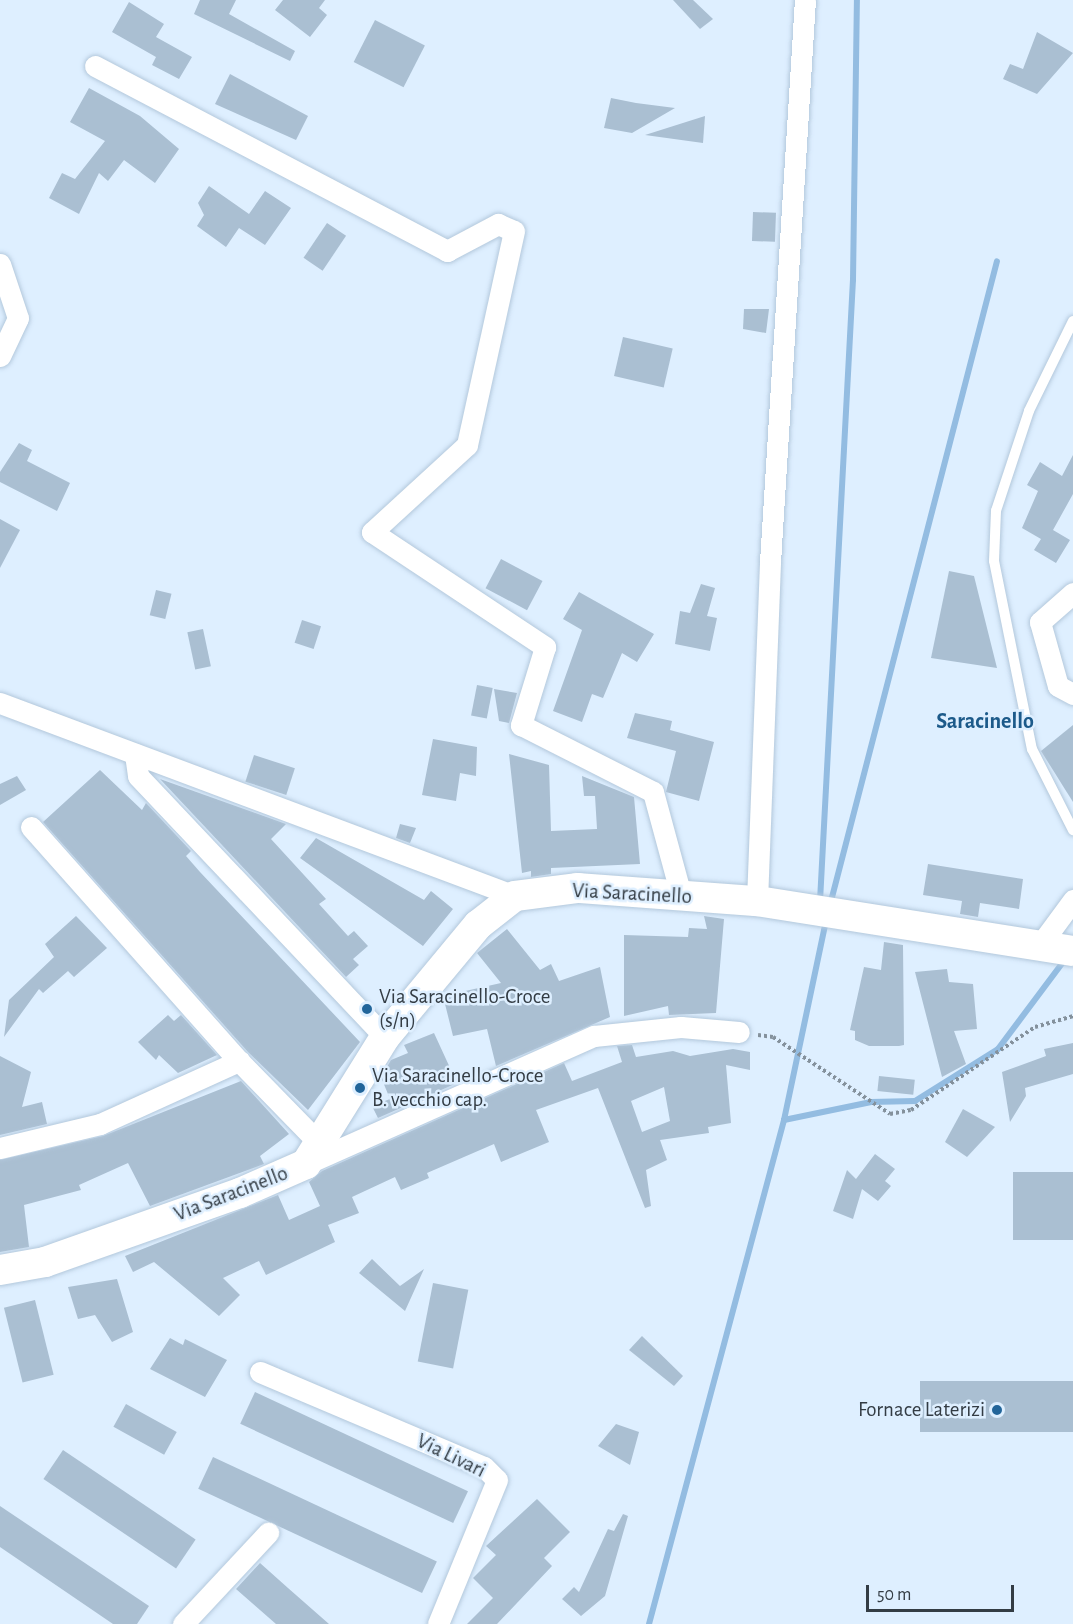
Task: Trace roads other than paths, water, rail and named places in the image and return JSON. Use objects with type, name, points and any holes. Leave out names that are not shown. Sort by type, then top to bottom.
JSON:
[{"type":"street","points":[[764,902],[770,562],[805,0]]},
{"type":"street","points":[[95,66],[447,251],[498,224],[514,231],[467,445],[372,532],[545,647],[521,725],[652,792],[681,895]]},
{"type":"street","points":[[0,264],[18,318],[0,356]]},
{"type":"street","points":[[1073,593],[1040,622],[1058,686],[1073,694]]},
{"type":"street","points":[[0,703],[515,896]]},
{"type":"street","points":[[135,754],[138,776],[384,1037]]},
{"type":"street","points":[[31,827],[239,1061],[312,1153]]},
{"type":"street","name":"Via Saracinello","points":[[515,896],[578,888],[764,902],[1055,948]]},
{"type":"street","points":[[312,1153],[384,1037],[478,925],[515,896]]},
{"type":"street","points":[[1055,948],[1073,900]]},
{"type":"street","points":[[312,1153],[594,1036],[681,1027],[739,1032]]},
{"type":"street","points":[[0,1148],[100,1124],[239,1061]]},
{"type":"street","name":"Via Saracinello","points":[[0,1270],[45,1262],[240,1193],[312,1153]]},
{"type":"street","name":"Via Livari","points":[[260,1372],[484,1467],[497,1480],[438,1624]]},
{"type":"street","points":[[183,1624],[268,1533]]},
{"type":"lane","points":[[1073,321],[1029,411],[996,511],[994,561],[1032,749],[1073,830]]},
{"type":"waterway","points":[[820,901],[853,280],[857,0]]},
{"type":"waterway","points":[[830,905],[997,261]]},
{"type":"waterway","points":[[649,1624],[784,1120],[826,921]]},
{"type":"waterway","points":[[784,1120],[871,1102],[915,1101],[998,1049],[1066,958]]},
{"type":"place","name":"Via Saracinello-Croce (s/n)","points":[[367,1009]]},
{"type":"place","name":"Via Saracinello-Croce B. vecchio cap.","points":[[360,1088]]},
{"type":"place","name":"Fornace Laterizi","points":[[997,1410]]},
{"type":"district","name":"Saracinello","points":[[985,722]]}]
